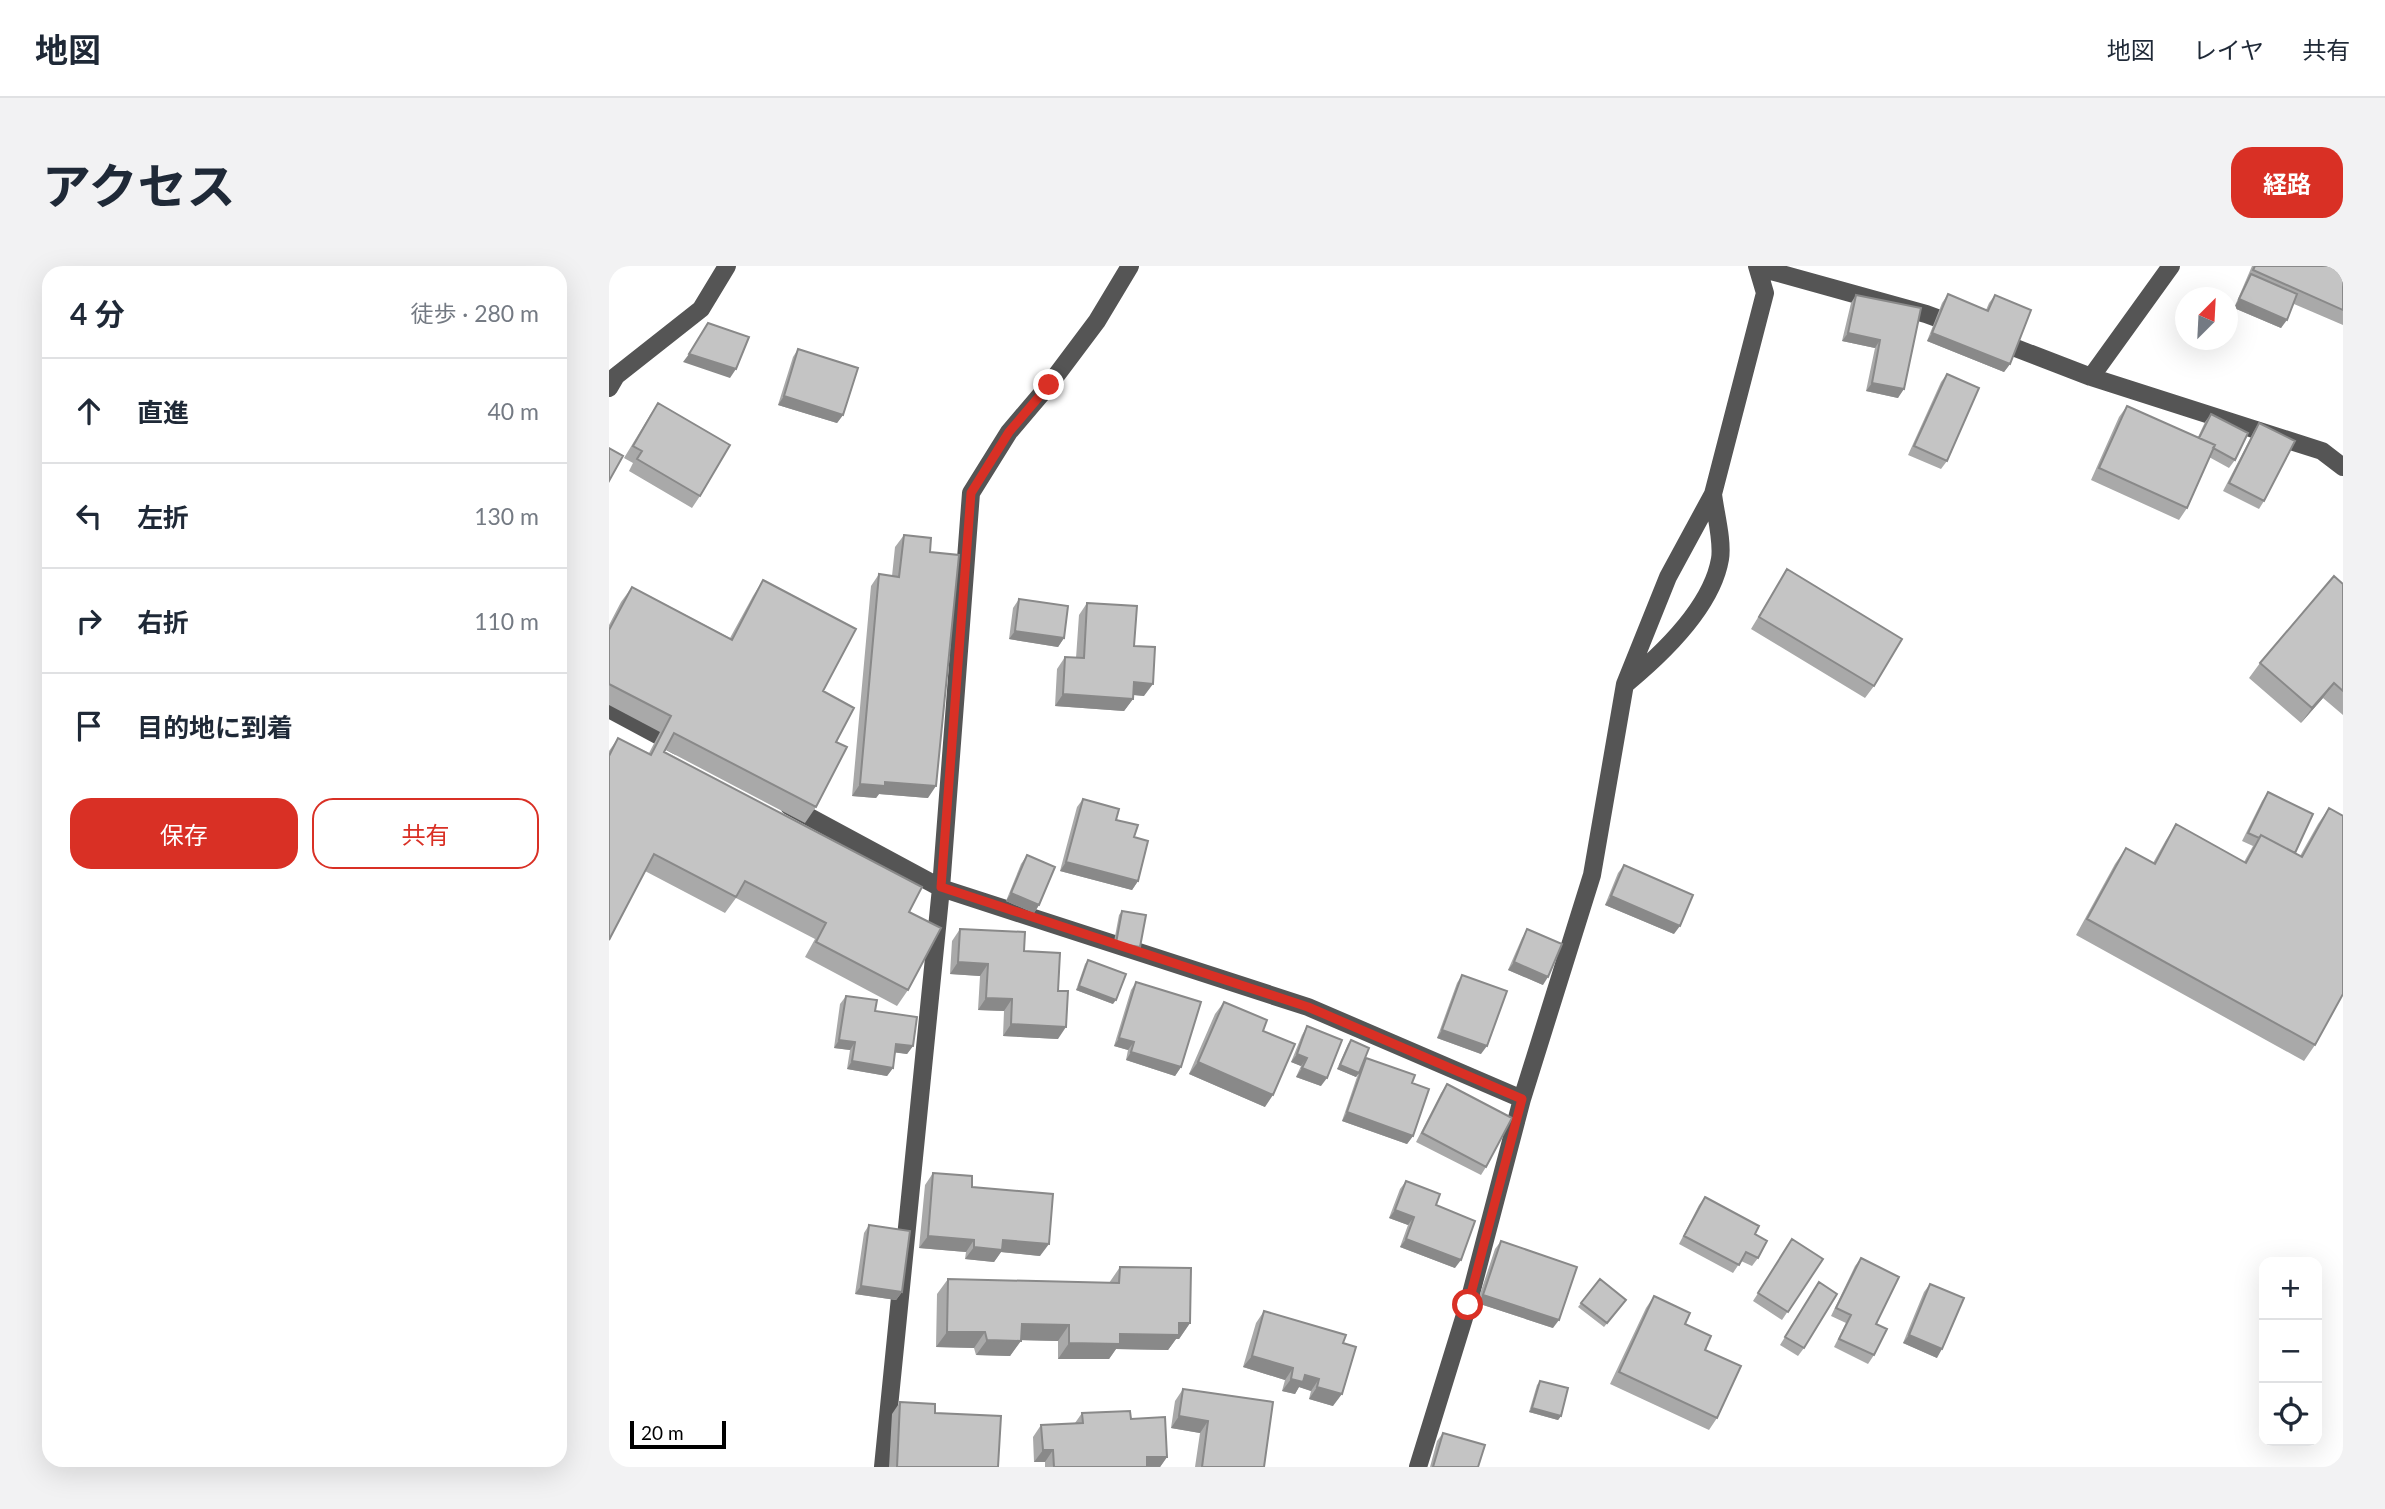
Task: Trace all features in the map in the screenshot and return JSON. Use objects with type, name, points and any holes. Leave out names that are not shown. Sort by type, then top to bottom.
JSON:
[{"type":"street","points":[[609,388],[616,376],[701,309],[727,266]]},
{"type":"street","points":[[883,1467],[941,887],[971,493],[1009,432],[1049,385],[1097,321],[1130,266]]},
{"type":"street","points":[[2091,377],[2171,266]]},
{"type":"street","points":[[1418,1467],[1468,1305],[1522,1099],[1592,875],[1625,684],[1668,577],[1713,494],[1765,293],[1767,267],[1926,314],[2091,377],[2322,451],[2343,467]]},
{"type":"street","points":[[1625,684],[1661,655],[1711,590],[1721,556],[1713,494]]},
{"type":"street","points":[[609,709],[695,755]]},
{"type":"street","points":[[769,795],[941,887],[1308,1007],[1522,1099]]},
{"type":"building","points":[[2255,266],[2343,266],[2343,310],[2253,270]]},
{"type":"building","points":[[2251,274],[2297,294],[2287,320],[2239,299]]},
{"type":"building","points":[[1948,294],[1988,311],[1995,295],[2031,310],[2010,364],[1932,333]]},
{"type":"building","points":[[1856,295],[1921,308],[1904,389],[1872,383],[1880,340],[1848,333]]},
{"type":"building","points":[[708,323],[749,337],[736,369],[689,354]]},
{"type":"building","points":[[798,349],[858,368],[843,415],[784,396]]},
{"type":"building","points":[[1947,374],[1979,388],[1947,461],[1914,446]]},
{"type":"building","points":[[658,403],[730,445],[700,496],[637,459],[642,451],[633,446]]},
{"type":"building","points":[[2127,406],[2215,445],[2187,508],[2099,468]]},
{"type":"building","points":[[2211,414],[2248,433],[2235,460],[2213,448],[2215,445],[2199,438]]},
{"type":"building","points":[[2259,423],[2295,441],[2264,501],[2229,483]]},
{"type":"building","points":[[609,448],[623,456],[609,481]]},
{"type":"building","points":[[904,535],[931,538],[930,552],[959,555],[936,786],[885,782],[885,786],[860,784],[879,574],[899,577]]},
{"type":"building","points":[[1787,569],[1902,639],[1874,686],[1759,617]]},
{"type":"building","points":[[2334,576],[2343,584],[2343,691],[2334,683],[2312,708],[2260,663]]},
{"type":"building","points":[[763,580],[856,629],[823,691],[854,708],[836,742],[847,747],[816,807],[674,733],[664,752],[922,887],[909,912],[941,928],[908,990],[816,942],[826,923],[745,881],[736,897],[654,854],[609,940],[609,756],[618,738],[651,755],[671,716],[609,684],[609,630],[632,587],[732,640]]},
{"type":"building","points":[[1019,599],[1068,606],[1064,638],[1015,631]]},
{"type":"building","points":[[1087,603],[1137,606],[1134,646],[1155,647],[1153,684],[1134,682],[1133,699],[1063,694],[1065,657],[1084,658]]},
{"type":"building","points":[[2268,792],[2313,814],[2295,853],[2261,835],[2259,838],[2248,833]]},
{"type":"building","points":[[1083,799],[1119,809],[1116,820],[1138,825],[1134,837],[1148,841],[1138,881],[1066,862]]},
{"type":"building","points":[[2329,808],[2343,816],[2343,994],[2315,1045],[2087,919],[2126,848],[2155,864],[2176,824],[2246,863],[2261,835],[2302,857]]},
{"type":"building","points":[[1027,855],[1055,867],[1039,905],[1011,893]]},
{"type":"building","points":[[1624,865],[1693,895],[1680,926],[1611,896]]},
{"type":"building","points":[[1122,911],[1146,915],[1140,947],[1116,943]]},
{"type":"building","points":[[960,929],[1025,932],[1024,951],[1060,953],[1058,991],[1068,991],[1066,1027],[1011,1024],[1012,999],[986,998],[988,964],[958,962]]},
{"type":"building","points":[[1527,929],[1562,944],[1548,977],[1514,962]]},
{"type":"building","points":[[1088,960],[1126,974],[1116,1000],[1079,986]]},
{"type":"building","points":[[1462,975],[1507,991],[1487,1046],[1442,1030]]},
{"type":"building","points":[[1136,982],[1201,1002],[1181,1067],[1131,1052],[1134,1042],[1119,1038]]},
{"type":"building","points":[[846,996],[877,1000],[875,1011],[917,1017],[913,1046],[896,1044],[893,1068],[852,1061],[855,1042],[839,1040]]},
{"type":"building","points":[[1224,1002],[1267,1020],[1263,1031],[1295,1044],[1273,1095],[1198,1062]]},
{"type":"building","points":[[1307,1026],[1342,1040],[1327,1078],[1302,1068],[1307,1058],[1297,1054]]},
{"type":"building","points":[[1351,1040],[1369,1048],[1359,1073],[1340,1065]]},
{"type":"building","points":[[1366,1058],[1415,1075],[1412,1083],[1429,1089],[1413,1136],[1347,1112]]},
{"type":"building","points":[[1447,1084],[1512,1118],[1486,1167],[1422,1133]]},
{"type":"building","points":[[933,1173],[972,1176],[972,1187],[1053,1194],[1049,1244],[1003,1240],[1002,1250],[974,1247],[974,1240],[928,1236]]},
{"type":"building","points":[[1406,1181],[1440,1194],[1436,1205],[1475,1221],[1461,1260],[1406,1239],[1414,1217],[1395,1210]]},
{"type":"building","points":[[1705,1197],[1759,1226],[1755,1234],[1767,1241],[1758,1258],[1746,1252],[1739,1265],[1684,1236]]},
{"type":"building","points":[[869,1225],[910,1231],[902,1292],[861,1286]]},
{"type":"building","points":[[1792,1239],[1823,1259],[1788,1312],[1758,1293]]},
{"type":"building","points":[[1501,1241],[1577,1267],[1559,1320],[1483,1295]]},
{"type":"building","points":[[1861,1258],[1899,1277],[1876,1324],[1887,1329],[1874,1355],[1839,1339],[1851,1315],[1836,1308]]},
{"type":"building","points":[[1120,1267],[1191,1268],[1190,1323],[1179,1323],[1179,1335],[1120,1334],[1120,1344],[1069,1343],[1069,1325],[1022,1324],[1021,1341],[987,1340],[985,1332],[947,1332],[948,1279],[1119,1283]]},
{"type":"building","points":[[1600,1279],[1626,1300],[1607,1323],[1581,1303]]},
{"type":"building","points":[[1819,1282],[1837,1294],[1804,1348],[1785,1337]]},
{"type":"building","points":[[1930,1284],[1964,1298],[1942,1349],[1909,1335]]},
{"type":"building","points":[[1654,1296],[1690,1313],[1685,1324],[1711,1336],[1705,1350],[1741,1366],[1717,1418],[1619,1372]]},
{"type":"building","points":[[1264,1311],[1346,1335],[1343,1343],[1356,1347],[1342,1394],[1317,1387],[1319,1379],[1305,1375],[1303,1382],[1291,1379],[1293,1368],[1252,1356]]},
{"type":"building","points":[[1540,1381],[1568,1388],[1561,1416],[1532,1408]]},
{"type":"building","points":[[1183,1389],[1273,1402],[1264,1467],[1202,1467],[1208,1421],[1179,1416]]},
{"type":"building","points":[[900,1402],[935,1404],[935,1413],[1001,1416],[998,1467],[897,1467]]},
{"type":"building","points":[[1130,1411],[1131,1419],[1165,1417],[1167,1457],[1147,1457],[1147,1467],[1054,1467],[1053,1450],[1043,1450],[1041,1425],[1083,1423],[1082,1413]]},
{"type":"building","points":[[1443,1433],[1485,1445],[1478,1467],[1433,1467]]},
{"type":"route","points":[[1049,385],[1009,432],[971,493],[941,887],[1308,1007],[1522,1099],[1468,1305]]}]
